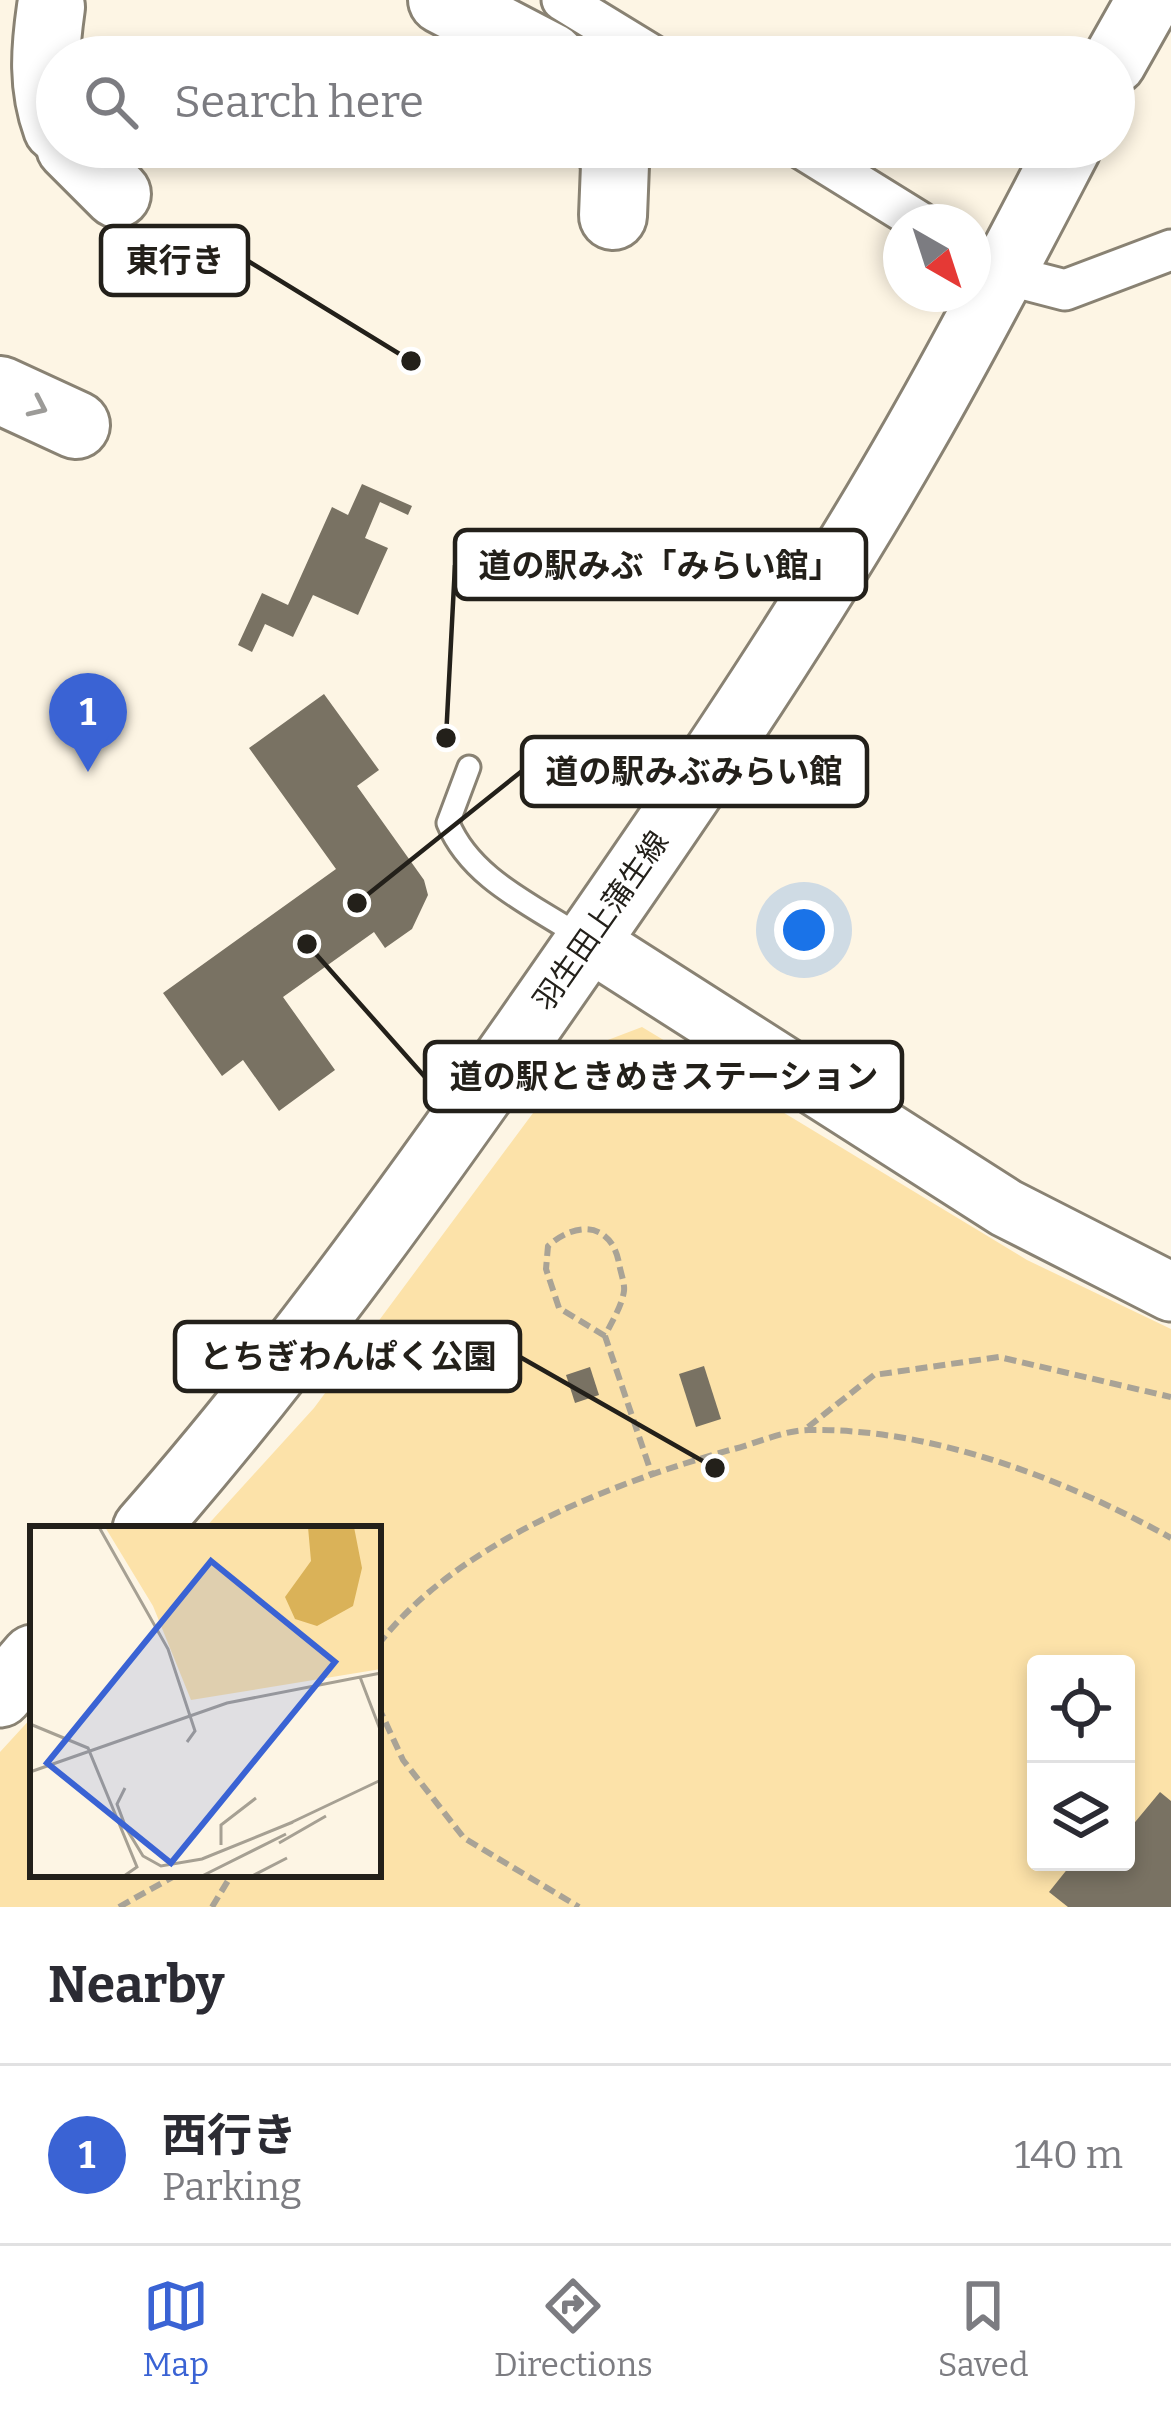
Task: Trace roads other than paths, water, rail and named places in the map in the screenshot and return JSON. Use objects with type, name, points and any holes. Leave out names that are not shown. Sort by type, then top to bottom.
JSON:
[{"type":"highway","points":[[442,0],[511,36]]},
{"type":"highway","points":[[47,36],[51,7]]},
{"type":"highway","points":[[91,168],[117,194]]},
{"type":"highway","points":[[613,216],[615,168]]},
{"type":"highway","points":[[0,390],[76,425]]},
{"type":"main road","points":[[1128,36],[1148,0]]},
{"type":"main road","name":"羽生田上蒲生線","points":[[991,261],[1055,168]]},
{"type":"main road","name":"羽生田上蒲生線","points":[[147,1526],[424,1174],[588,941],[812,603],[914,436],[968,312]]},
{"type":"main road","points":[[0,1695],[30,1660]]},
{"type":"street","points":[[562,0],[621,36]]},
{"type":"street","points":[[833,168],[891,204]]},
{"type":"street","points":[[991,266],[1065,290],[1171,250]]},
{"type":"street","points":[[588,941],[1006,1208],[1171,1292]]},
{"type":"lane","points":[[469,767],[448,823],[458,848],[473,866],[588,941]]},
{"type":"place","name":"東行き","points":[[411,361]]},
{"type":"place","name":"道の駅みぶ「みらい館」","points":[[446,738]]},
{"type":"place","name":"西行き","points":[[88,772]]},
{"type":"place","name":"道の駅みぶみらい館","points":[[357,903]]},
{"type":"place","name":"道の駅ときめきステーション","points":[[307,944]]},
{"type":"place","name":"とちぎわんぱく公園","points":[[715,1468]]}]
